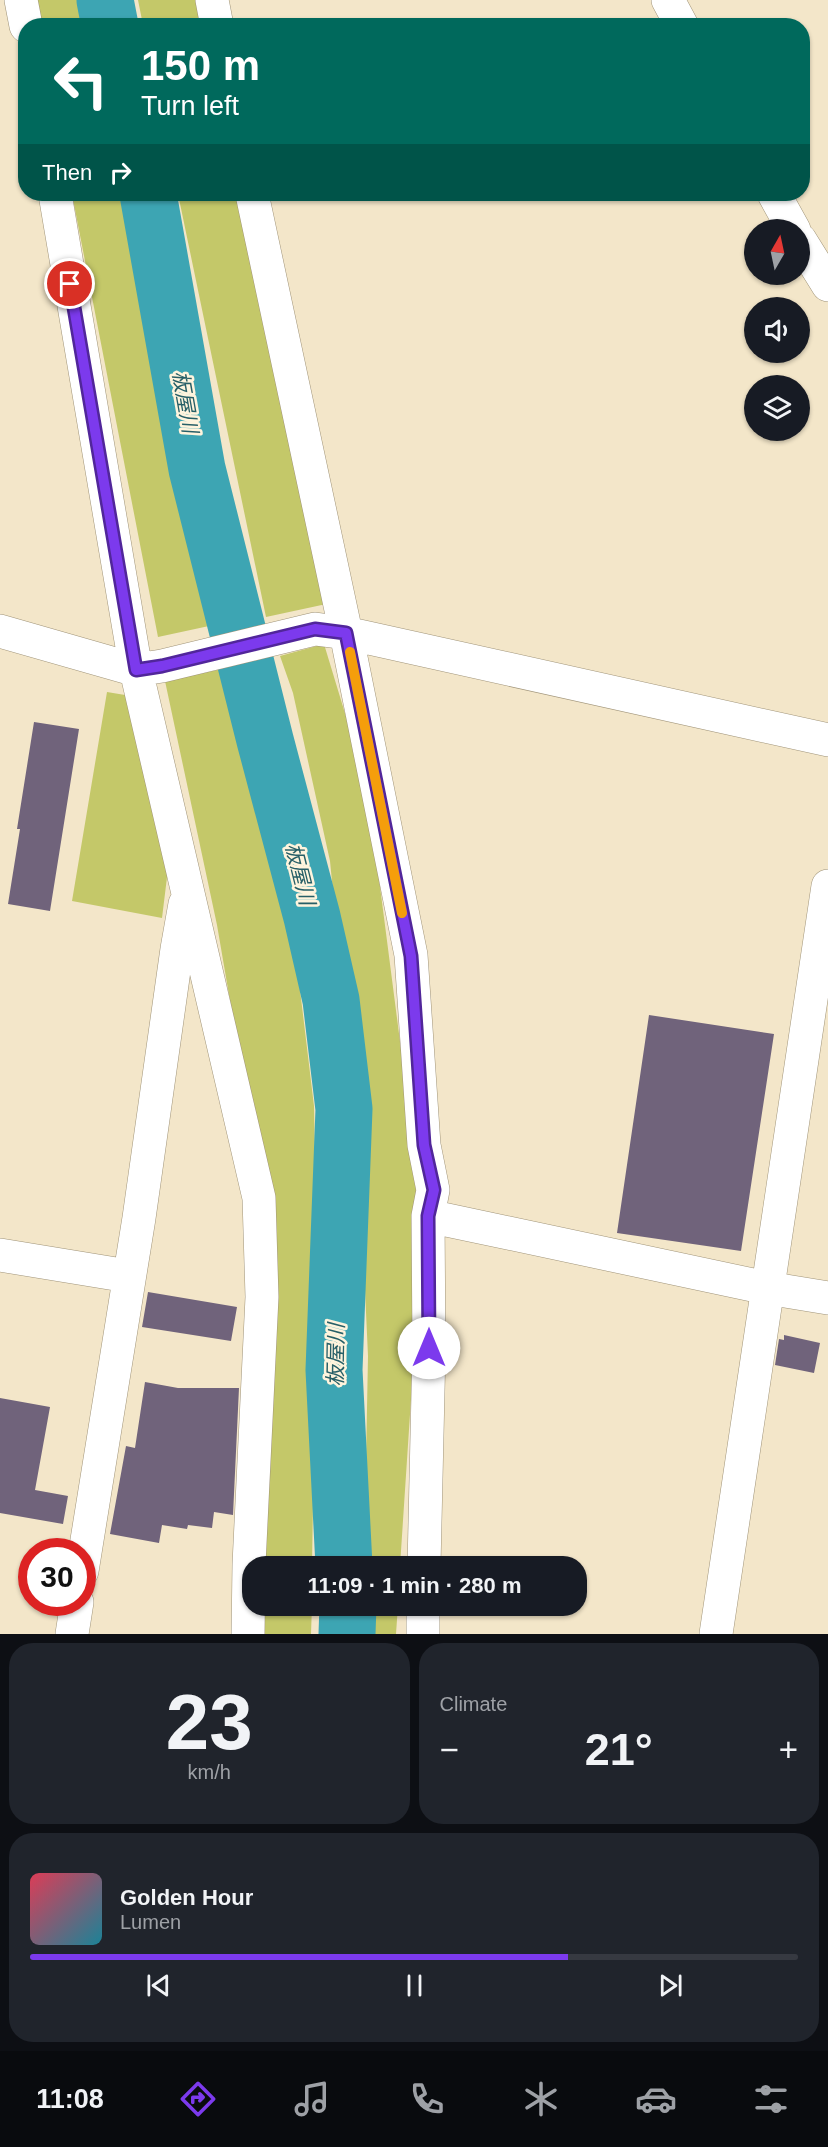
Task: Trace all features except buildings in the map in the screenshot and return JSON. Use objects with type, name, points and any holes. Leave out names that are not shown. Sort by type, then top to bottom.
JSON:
[{"type":"street","points":[[21,0],[24,18]]},
{"type":"street","points":[[212,0],[215,18]]},
{"type":"street","points":[[668,0],[678,18]]},
{"type":"street","points":[[56,201],[149,668],[188,891],[259,1198],[262,1297],[248,1634]]},
{"type":"street","points":[[253,201],[331,631],[411,956],[424,1145],[434,1190],[428,1216],[429,1348],[424,1556]]},
{"type":"street","points":[[778,201],[788,219]]},
{"type":"street","points":[[810,256],[828,285]]},
{"type":"street","points":[[0,632],[149,668],[331,631],[828,740]]},
{"type":"street","points":[[716,1634],[828,886]]},
{"type":"street","points":[[87,1538],[139,1218],[177,949],[188,891]]},
{"type":"street","points":[[428,1216],[766,1288],[828,1298]]},
{"type":"street","points":[[0,1255],[128,1276]]},
{"type":"street","points":[[72,1634],[75,1616]]},
{"type":"street","points":[[423,1616],[423,1634]]},
{"type":"green space","points":[[34,0],[87,0],[91,18],[38,18]]},
{"type":"green space","points":[[138,0],[204,0],[208,18],[142,18]]},
{"type":"green space","points":[[73,201],[125,201],[209,626],[158,637]]},
{"type":"green space","points":[[179,201],[244,201],[331,603],[266,617]]},
{"type":"green space","points":[[324,644],[367,786],[417,1173],[412,1384],[401,1556],[364,1556],[368,1356],[359,1158],[330,861],[293,693],[280,656]]},
{"type":"green space","points":[[222,669],[294,940],[314,1106],[317,1261],[312,1556],[261,1556],[266,1210],[217,925],[165,681]]},
{"type":"green space","points":[[107,692],[131,696],[169,861],[162,918],[72,901]]},
{"type":"green space","points":[[260,1616],[312,1616],[311,1634],[260,1634]]},
{"type":"green space","points":[[363,1616],[397,1616],[396,1634],[362,1634]]},
{"type":"waterway","name":"板屋川","points":[[105,0],[108,18]]},
{"type":"waterway","name":"板屋川","points":[[149,201],[197,469],[312,917],[331,1000],[344,1109],[334,1370],[343,1556]]},
{"type":"waterway","name":"板屋川","points":[[347,1634],[348,1616]]},
{"type":"slow traffic","points":[[350,652],[402,913]]},
{"type":"route","points":[[70,284],[136,670],[162,666],[315,629],[346,633],[411,956],[424,1145],[434,1190],[428,1216],[429,1348]]}]
